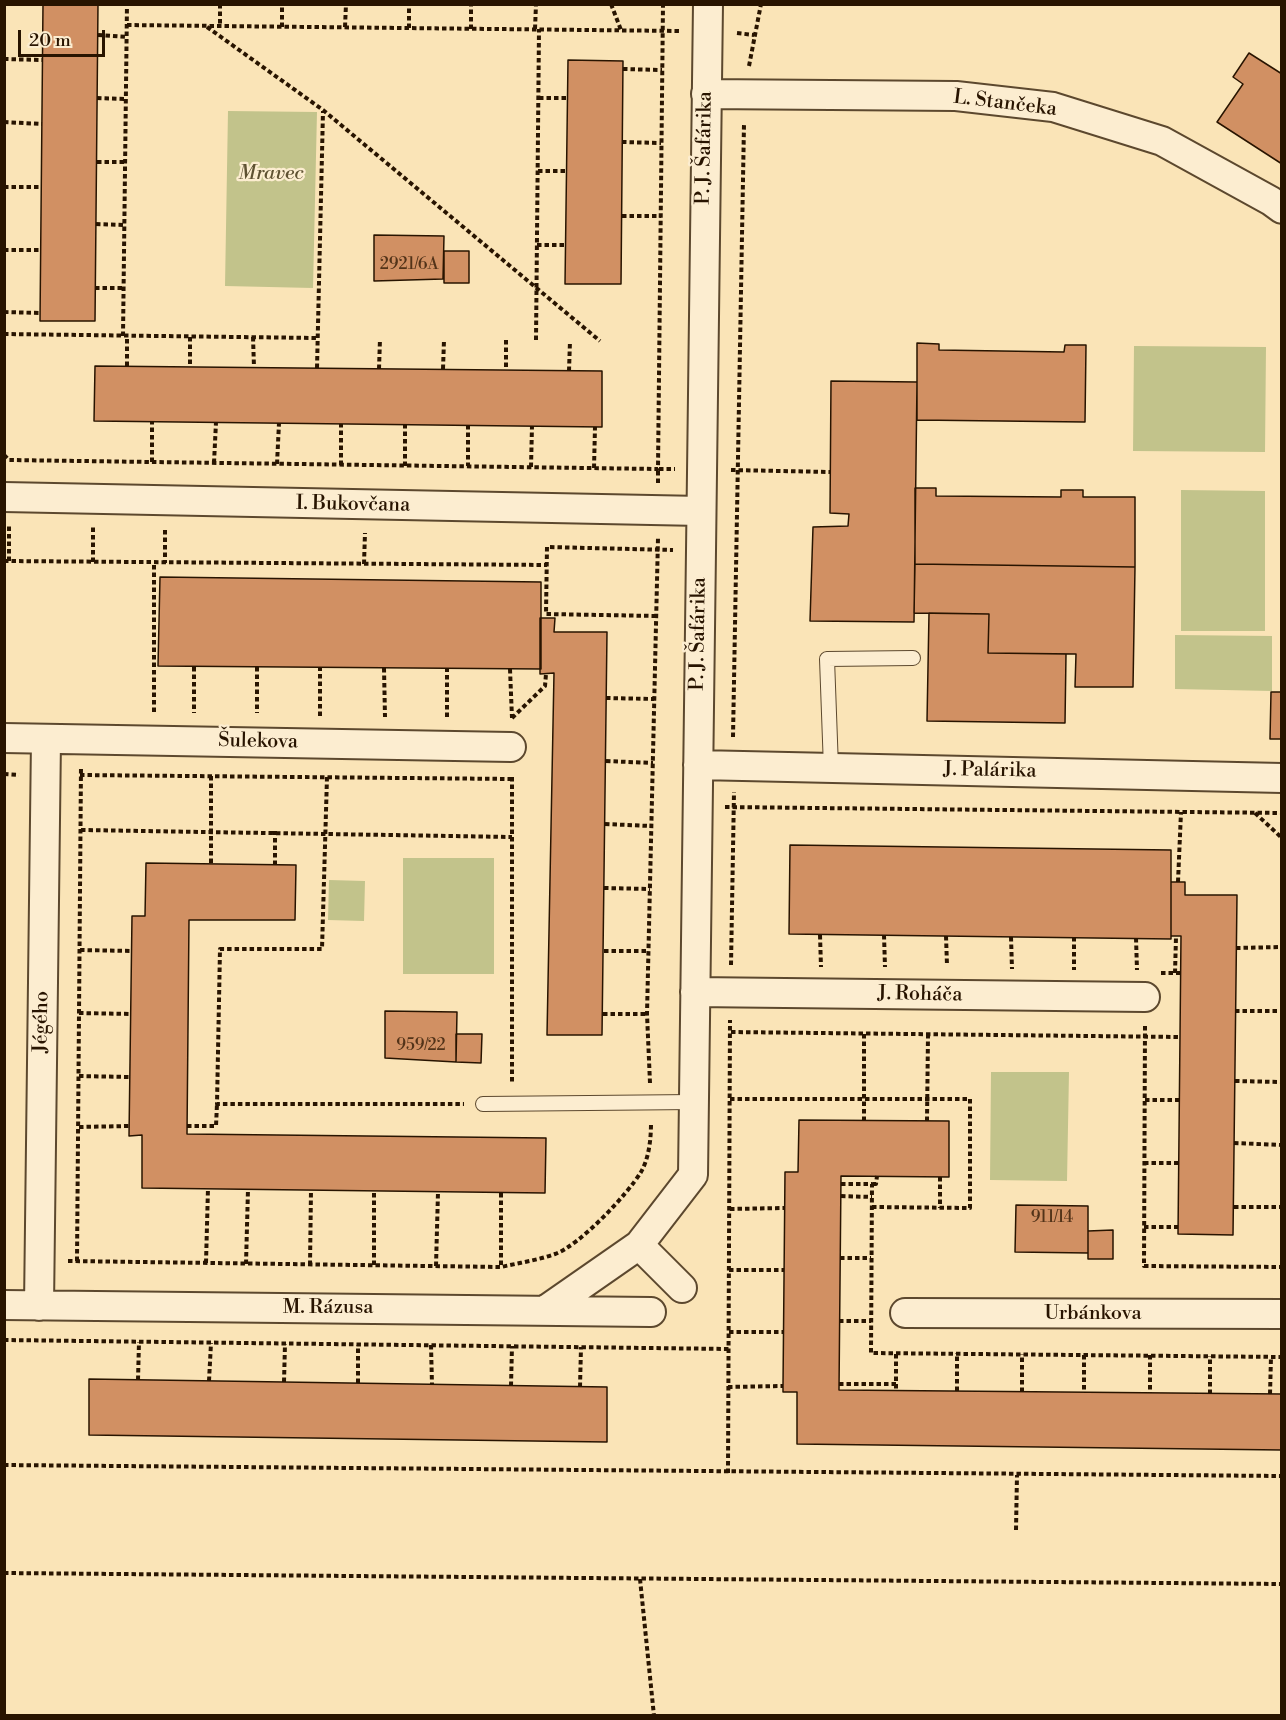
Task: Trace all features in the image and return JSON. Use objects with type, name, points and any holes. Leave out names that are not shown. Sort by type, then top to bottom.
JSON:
[{"type":"street","name":"P. J. Šafárika","points":[[547,1309],[639,1245],[693,1175],[707,17]]},
{"type":"street","name":"L. Stančeka","points":[[706,94],[956,96],[1053,107],[1162,141],[1271,201],[1281,209]]},
{"type":"street","name":"I. Bukovčana","points":[[4,497],[701,511]]},
{"type":"street","name":"Šulekova","points":[[4,738],[512,747]]},
{"type":"street","name":"Jégého","points":[[39,1306],[46,739]]},
{"type":"street","name":"J. Palárika","points":[[698,765],[1281,778]]},
{"type":"street","name":"J. Roháča","points":[[695,992],[1145,997]]},
{"type":"street","points":[[639,1245],[682,1288]]},
{"type":"street","name":"M. Rázusa","points":[[4,1305],[547,1309],[651,1312]]},
{"type":"street","name":"Urbánkova","points":[[905,1313],[1281,1314]]},
{"type":"lane","points":[[831,768],[827,659],[913,658]]},
{"type":"lane","points":[[483,1104],[694,1102]]},
{"type":"path","points":[[127,4],[123,288],[127,366]]},
{"type":"path","points":[[220,4],[220,26]]},
{"type":"path","points":[[282,4],[282,27]]},
{"type":"path","points":[[345,27],[346,4]]},
{"type":"path","points":[[409,28],[410,4]]},
{"type":"path","points":[[471,4],[471,29]]},
{"type":"path","points":[[536,4],[539,98],[536,340]]},
{"type":"path","points":[[610,4],[621,30]]},
{"type":"path","points":[[81,739],[78,1261],[501,1267],[556,1254],[589,1230],[621,1198],[641,1171],[651,1140],[647,1014],[658,511],[663,4]]},
{"type":"path","points":[[728,1473],[730,993],[735,807],[732,765],[745,94],[761,4]]},
{"type":"path","points":[[127,25],[663,31],[707,17],[754,35]]},
{"type":"path","points":[[207,26],[323,110],[600,341]]},
{"type":"path","points":[[98,35],[127,37]]},
{"type":"path","points":[[4,59],[42,60]]},
{"type":"path","points":[[623,69],[662,70]]},
{"type":"path","points":[[97,98],[126,99]]},
{"type":"path","points":[[539,98],[567,98]]},
{"type":"path","points":[[317,368],[323,110]]},
{"type":"path","points":[[4,122],[42,124]]},
{"type":"path","points":[[622,142],[661,143]]},
{"type":"path","points":[[97,162],[125,162]]},
{"type":"path","points":[[538,171],[567,171]]},
{"type":"path","points":[[4,187],[41,187]]},
{"type":"path","points":[[622,216],[661,216]]},
{"type":"path","points":[[96,224],[124,225]]},
{"type":"path","points":[[537,245],[566,245]]},
{"type":"path","points":[[4,250],[40,250]]},
{"type":"path","points":[[95,288],[123,288]]},
{"type":"path","points":[[4,312],[40,313]]},
{"type":"path","points":[[4,334],[316,338]]},
{"type":"path","points":[[190,337],[190,367]]},
{"type":"path","points":[[253,337],[254,367]]},
{"type":"path","points":[[380,339],[380,369]]},
{"type":"path","points":[[443,369],[444,340]]},
{"type":"path","points":[[506,340],[506,370]]},
{"type":"path","points":[[569,371],[570,341]]},
{"type":"path","points":[[152,422],[152,462]]},
{"type":"path","points":[[214,463],[216,422]]},
{"type":"path","points":[[277,464],[279,423]]},
{"type":"path","points":[[341,424],[341,465]]},
{"type":"path","points":[[405,425],[405,465]]},
{"type":"path","points":[[468,425],[468,466]]},
{"type":"path","points":[[531,467],[532,426]]},
{"type":"path","points":[[594,468],[595,427]]},
{"type":"path","points":[[4,455],[9,460],[658,469]]},
{"type":"path","points":[[738,470],[830,472]]},
{"type":"path","points":[[93,500],[93,562]]},
{"type":"path","points":[[165,543],[165,563]]},
{"type":"path","points":[[364,564],[365,545]]},
{"type":"path","points":[[656,616],[546,616],[547,547],[700,550]]},
{"type":"path","points":[[4,561],[547,566]]},
{"type":"path","points":[[154,562],[154,716]]},
{"type":"path","points":[[194,667],[195,716]]},
{"type":"path","points":[[257,667],[257,717]]},
{"type":"path","points":[[320,668],[320,717]]},
{"type":"path","points":[[384,668],[385,718]]},
{"type":"path","points":[[447,669],[447,718]]},
{"type":"path","points":[[510,669],[512,1103]]},
{"type":"path","points":[[512,718],[545,686],[546,674]]},
{"type":"path","points":[[606,698],[654,699]]},
{"type":"path","points":[[606,760],[653,763]]},
{"type":"path","points":[[4,774],[512,779]]},
{"type":"path","points":[[211,776],[211,864]]},
{"type":"path","points":[[187,1126],[216,1126],[220,949],[322,949],[327,777]]},
{"type":"path","points":[[698,807],[1281,813]]},
{"type":"path","points":[[1178,882],[1181,812]]},
{"type":"path","points":[[1255,812],[1281,838]]},
{"type":"path","points":[[605,824],[651,826]]},
{"type":"path","points":[[81,830],[275,831],[512,837]]},
{"type":"path","points":[[275,831],[275,865]]},
{"type":"path","points":[[604,888],[650,889]]},
{"type":"path","points":[[820,934],[821,970],[831,971]]},
{"type":"path","points":[[884,935],[885,972]]},
{"type":"path","points":[[946,936],[947,974]]},
{"type":"path","points":[[1011,937],[1012,975]]},
{"type":"path","points":[[1074,937],[1074,977]]},
{"type":"path","points":[[1175,973],[1176,937]]},
{"type":"path","points":[[1137,938],[1137,978],[1146,979],[1144,1266],[1281,1267]]},
{"type":"path","points":[[1236,948],[1281,947]]},
{"type":"path","points":[[80,950],[132,951]]},
{"type":"path","points":[[603,951],[648,951]]},
{"type":"path","points":[[1236,1011],[1281,1011]]},
{"type":"path","points":[[79,1013],[131,1014]]},
{"type":"path","points":[[603,1014],[647,1014]]},
{"type":"path","points":[[730,1032],[1180,1037]]},
{"type":"path","points":[[864,1033],[864,1121]]},
{"type":"path","points":[[927,1121],[928,1035]]},
{"type":"path","points":[[79,1076],[130,1077]]},
{"type":"path","points":[[1235,1081],[1281,1082]]},
{"type":"path","points":[[730,1099],[970,1099],[970,1208],[872,1207]]},
{"type":"path","points":[[1145,1100],[1179,1100]]},
{"type":"path","points":[[217,1104],[483,1104]]},
{"type":"path","points":[[79,1127],[130,1126]]},
{"type":"path","points":[[1234,1143],[1281,1144]]},
{"type":"path","points":[[1144,1163],[1179,1163]]},
{"type":"path","points":[[872,1184],[876,1184],[877,1176]]},
{"type":"path","points":[[940,1177],[940,1208]]},
{"type":"path","points":[[206,1263],[208,1188]]},
{"type":"path","points":[[246,1264],[248,1189]]},
{"type":"path","points":[[310,1265],[311,1190]]},
{"type":"path","points":[[374,1265],[375,1191]]},
{"type":"path","points":[[436,1266],[438,1192]]},
{"type":"path","points":[[501,1193],[501,1267]]},
{"type":"path","points":[[841,1196],[872,1197]]},
{"type":"path","points":[[1233,1208],[1281,1207]]},
{"type":"path","points":[[730,1209],[785,1208]]},
{"type":"path","points":[[1144,1227],[1178,1227]]},
{"type":"path","points":[[840,1258],[872,1258]]},
{"type":"path","points":[[729,1270],[784,1270]]},
{"type":"path","points":[[839,1321],[871,1322]]},
{"type":"path","points":[[729,1332],[784,1332]]},
{"type":"path","points":[[4,1340],[729,1349]]},
{"type":"path","points":[[138,1342],[138,1380]]},
{"type":"path","points":[[209,1381],[211,1343]]},
{"type":"path","points":[[284,1382],[285,1344]]},
{"type":"path","points":[[358,1345],[358,1383]]},
{"type":"path","points":[[431,1345],[432,1385]]},
{"type":"path","points":[[511,1386],[512,1346]]},
{"type":"path","points":[[580,1387],[581,1347]]},
{"type":"path","points":[[896,1353],[896,1390]]},
{"type":"path","points":[[957,1353],[957,1391]]},
{"type":"path","points":[[1022,1354],[1022,1392]]},
{"type":"path","points":[[1084,1355],[1084,1392]]},
{"type":"path","points":[[1150,1355],[1150,1393]]},
{"type":"path","points":[[1210,1356],[1210,1394]]},
{"type":"path","points":[[1270,1394],[1271,1357]]},
{"type":"path","points":[[839,1384],[896,1384]]},
{"type":"path","points":[[870,1390],[871,1384]]},
{"type":"path","points":[[728,1387],[783,1386]]},
{"type":"path","points":[[4,1465],[1281,1476]]},
{"type":"path","points":[[1016,1530],[1017,1475]]},
{"type":"path","points":[[4,1573],[1281,1584]]},
{"type":"path","points":[[640,1579],[654,1716]]},
{"type":"green space","name":"Mravec","points":[[228,111],[317,112],[313,288],[225,286]]},
{"type":"green space","points":[[1134,346],[1266,347],[1265,452],[1133,451]]},
{"type":"green space","points":[[1181,490],[1265,491],[1265,631],[1181,631]]},
{"type":"green space","points":[[1175,635],[1272,636],[1272,691],[1175,689]]},
{"type":"green space","points":[[403,858],[494,858],[494,974],[403,974]]},
{"type":"green space","points":[[329,880],[365,881],[364,921],[328,920]]},
{"type":"green space","points":[[991,1072],[1069,1072],[1067,1181],[990,1180]]},
{"type":"building","points":[[43,4],[98,4],[95,321],[40,321]]},
{"type":"building","points":[[1249,53],[1282,74],[1282,164],[1217,122],[1243,84],[1233,77]]},
{"type":"building","points":[[568,60],[623,61],[621,284],[565,284]]},
{"type":"building","points":[[374,235],[444,236],[443,279],[374,281]]},
{"type":"building","points":[[444,251],[469,251],[469,283],[444,283]]},
{"type":"building","points":[[917,343],[939,344],[939,350],[1064,352],[1065,345],[1086,345],[1085,422],[917,420]]},
{"type":"building","points":[[95,366],[602,371],[602,427],[94,421]]},
{"type":"building","points":[[831,381],[917,382],[914,622],[810,621],[813,527],[848,526],[849,514],[830,513]]},
{"type":"building","points":[[915,488],[936,488],[936,496],[1061,497],[1061,490],[1083,490],[1083,497],[1135,497],[1135,567],[915,564]]},
{"type":"building","points":[[915,564],[1135,567],[1133,687],[1075,687],[1076,654],[988,653],[989,614],[914,613]]},
{"type":"building","points":[[160,577],[541,582],[541,669],[158,666]]},
{"type":"building","points":[[929,613],[989,614],[988,653],[1066,654],[1065,723],[927,721]]},
{"type":"building","points":[[540,618],[555,618],[554,632],[607,632],[602,1035],[547,1035],[554,673],[540,674]]},
{"type":"building","points":[[1271,692],[1282,692],[1282,739],[1270,739]]},
{"type":"building","points":[[790,845],[1171,850],[1171,939],[789,934]]},
{"type":"building","points":[[146,863],[296,865],[295,920],[189,920],[187,1134],[546,1138],[545,1193],[142,1188],[142,1135],[129,1136],[132,916],[145,916]]},
{"type":"building","points":[[1171,882],[1185,882],[1185,895],[1237,895],[1233,1235],[1178,1234],[1181,936],[1171,936]]},
{"type":"building","points":[[385,1011],[457,1012],[456,1062],[385,1058]]},
{"type":"building","points":[[456,1034],[482,1034],[481,1063],[456,1062]]},
{"type":"building","points":[[799,1120],[949,1121],[949,1177],[841,1176],[839,1390],[1282,1394],[1282,1450],[797,1444],[797,1392],[783,1392],[783,1386],[785,1172],[798,1172]]},
{"type":"building","points":[[1016,1205],[1088,1206],[1088,1253],[1015,1252]]},
{"type":"building","points":[[1113,1230],[1113,1259],[1088,1259],[1088,1231]]},
{"type":"building","points":[[89,1379],[607,1387],[607,1442],[89,1435]]}]
